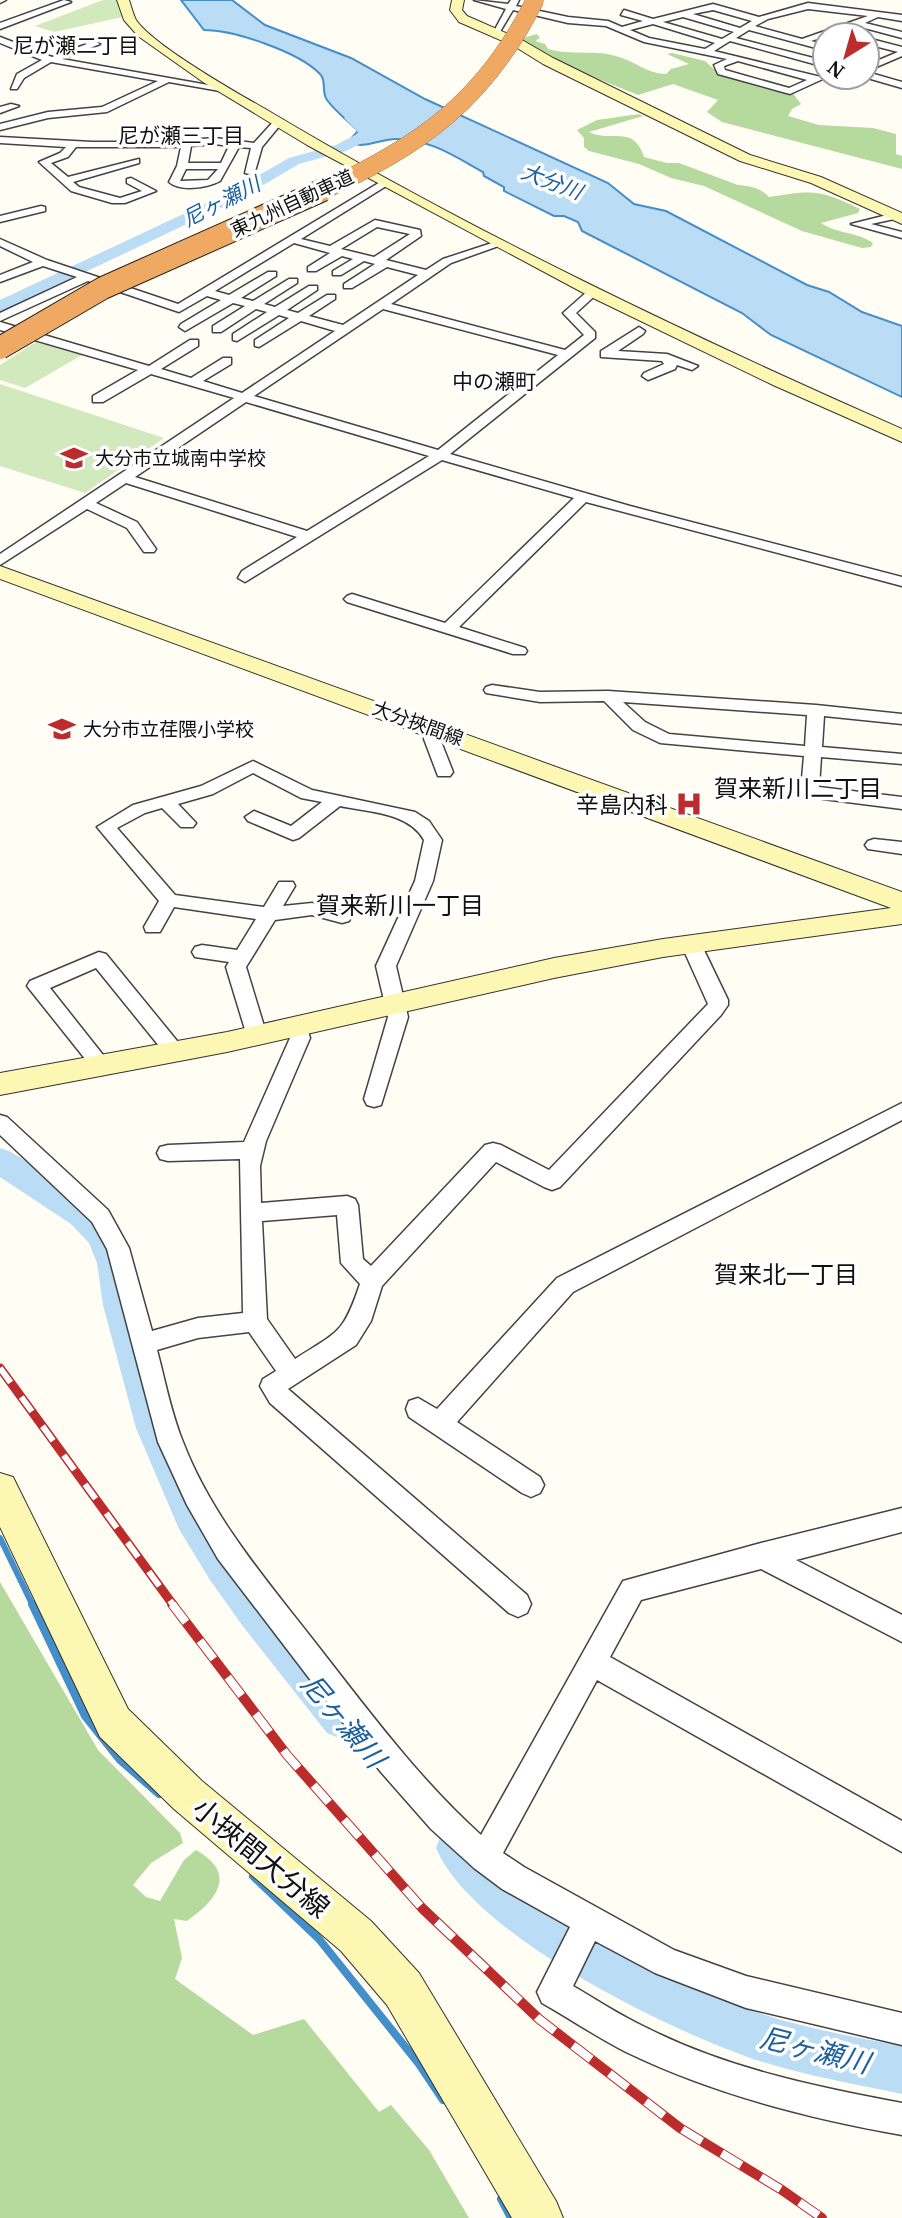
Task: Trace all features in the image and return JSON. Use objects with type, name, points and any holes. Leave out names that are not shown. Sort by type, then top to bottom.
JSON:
[{"type":"highway","name":"東九州自動車道","points":[[0,336],[82,291],[342,173],[415,132],[443,110],[484,68],[525,4]]},
{"type":"highway","name":"東九州自動車道","points":[[0,348],[90,296],[354,175],[414,140],[444,120],[487,79],[501,61],[525,4]]},
{"type":"street","points":[[39,0],[57,5]]},
{"type":"street","points":[[123,0],[125,10],[137,29],[276,124],[593,292],[714,351],[902,436]]},
{"type":"street","points":[[458,0],[458,15],[751,160],[816,180],[898,218]]},
{"type":"street","points":[[478,0],[525,4],[622,29],[648,40],[811,76]]},
{"type":"street","points":[[495,33],[525,4],[544,0]]},
{"type":"street","points":[[0,26],[66,2]]},
{"type":"street","points":[[704,53],[759,20],[808,6],[902,18]]},
{"type":"street","points":[[622,29],[713,7],[759,20]]},
{"type":"street","points":[[800,19],[832,9]]},
{"type":"street","points":[[624,13],[811,61]]},
{"type":"street","points":[[682,14],[811,43]]},
{"type":"street","points":[[861,21],[880,14]]},
{"type":"street","points":[[767,32],[778,27]]},
{"type":"street","points":[[881,29],[902,34]]},
{"type":"street","points":[[803,41],[811,38]]},
{"type":"street","points":[[0,40],[51,60],[220,88]]},
{"type":"street","points":[[14,87],[20,76],[51,60],[96,44],[88,42]]},
{"type":"street","points":[[881,45],[902,52]]},
{"type":"street","points":[[882,62],[902,52]]},
{"type":"street","points":[[737,58],[719,65],[721,72],[790,91],[811,82]]},
{"type":"street","points":[[882,62],[902,67]]},
{"type":"street","points":[[881,79],[902,85]]},
{"type":"street","points":[[0,127],[48,115],[104,110],[167,80]]},
{"type":"street","points":[[0,110],[14,106]]},
{"type":"street","points":[[250,173],[257,146],[276,124]]},
{"type":"street","points":[[0,140],[156,150],[187,143],[215,141],[257,146]]},
{"type":"street","points":[[187,143],[182,166],[174,182],[205,185],[220,178],[236,144]]},
{"type":"street","points":[[73,145],[64,155],[44,162],[79,191],[117,201],[151,191],[131,181]]},
{"type":"street","points":[[66,181],[135,161]]},
{"type":"street","points":[[182,166],[224,166]]},
{"type":"street","points":[[0,242],[85,278],[179,308],[386,183]]},
{"type":"street","points":[[0,219],[41,209]]},
{"type":"street","points":[[898,218],[856,224],[902,235]]},
{"type":"street","points":[[398,227],[412,219]]},
{"type":"street","points":[[312,269],[375,223],[417,234],[348,286]]},
{"type":"street","points":[[293,240],[428,274]]},
{"type":"street","points":[[0,561],[447,261],[498,244]]},
{"type":"street","points":[[337,273],[362,257]]},
{"type":"street","points":[[0,279],[43,262]]},
{"type":"street","points":[[185,327],[272,274]]},
{"type":"street","points":[[0,317],[85,278]]},
{"type":"street","points":[[217,329],[293,281]]},
{"type":"street","points":[[237,337],[313,288]]},
{"type":"street","points":[[205,292],[346,330]]},
{"type":"street","points":[[246,578],[247,574],[440,455],[571,351],[592,333],[569,311],[593,292]]},
{"type":"street","points":[[259,344],[331,298]]},
{"type":"street","points":[[382,306],[571,351],[667,358],[692,366]]},
{"type":"street","points":[[0,326],[583,497],[902,582]]},
{"type":"street","points":[[606,354],[639,331]]},
{"type":"street","points":[[98,399],[194,343]]},
{"type":"street","points":[[648,376],[671,366],[667,358]]},
{"type":"street","points":[[192,383],[227,361]]},
{"type":"street","points":[[124,478],[309,536]]},
{"type":"street","points":[[447,630],[583,497]]},
{"type":"street","points":[[85,503],[132,525],[149,549]]},
{"type":"street","name":"大分挾間線","points":[[0,572],[835,876]]},
{"type":"street","points":[[352,599],[519,651]]},
{"type":"street","points":[[492,690],[540,696],[608,696],[816,710],[902,719]]},
{"type":"street","points":[[608,696],[639,726],[666,739],[902,759]]},
{"type":"street","points":[[816,710],[810,790],[902,803]]},
{"type":"street","points":[[433,729],[432,739],[444,772]]},
{"type":"street","points":[[342,917],[312,909],[268,914],[169,900],[106,827],[130,813],[222,784],[253,766],[295,790],[411,816],[424,826],[432,837],[433,845],[424,881],[386,966],[396,1004],[397,1024],[374,1099]]},
{"type":"street","points":[[254,817],[292,834],[335,800]]},
{"type":"street","points":[[167,803],[187,823]]},
{"type":"street","points":[[873,845],[902,848]]},
{"type":"street","points":[[835,876],[902,896]]},
{"type":"street","points":[[835,876],[902,902]]},
{"type":"street","points":[[257,1036],[236,971],[241,957],[286,886]]},
{"type":"street","points":[[153,927],[169,900]]},
{"type":"street","points":[[0,1084],[257,1036],[554,968],[691,944],[902,915]]},
{"type":"street","points":[[518,1604],[279,1396],[272,1386],[348,1338],[359,1321],[372,1281],[494,1151],[551,1181],[705,1020],[718,1005],[718,1000],[691,944]]},
{"type":"street","points":[[202,952],[241,957]]},
{"type":"street","points":[[101,1065],[37,986],[99,959],[175,1052]]},
{"type":"street","points":[[292,1374],[255,1321],[249,1166],[252,1150],[300,1038],[298,1026]]},
{"type":"street","points":[[439,1424],[565,1285],[902,1111]]},
{"type":"street","points":[[0,1123],[100,1216],[118,1248],[170,1441],[196,1497],[227,1550],[417,1794],[484,1858],[584,1930],[746,1992],[902,2029]]},
{"type":"street","points":[[169,1153],[252,1150]]},
{"type":"street","points":[[251,1213],[347,1205],[352,1263],[372,1281]]},
{"type":"street","points":[[142,1343],[198,1328],[255,1321]]},
{"type":"street","points":[[418,1409],[531,1485]]},
{"type":"street","name":"小挾間大分線","points":[[0,1489],[41,1578],[114,1723],[157,1767],[332,1914],[381,1963],[403,1989],[540,2218]]},
{"type":"street","points":[[484,1858],[632,1590],[902,1520]]},
{"type":"street","points":[[761,1555],[902,1629]]},
{"type":"street","points":[[593,1663],[902,1836]]},
{"type":"street","points":[[584,1930],[553,1992],[649,2045],[697,2065],[794,2096],[902,2119]]},
{"type":"green space","points":[[103,0],[119,0],[123,17],[54,32],[35,26]]},
{"type":"green space","points":[[537,34],[540,38],[535,41],[545,44],[548,49],[602,53],[625,59],[653,72],[666,74],[671,69],[689,64],[667,54],[672,53],[705,61],[717,72],[792,92],[801,104],[792,109],[788,116],[819,125],[873,128],[896,134],[896,154],[902,156],[902,169],[722,122],[707,112],[718,100],[673,84],[638,95],[554,61],[521,42],[523,38]]},
{"type":"green space","points":[[639,114],[643,116],[589,132],[628,137],[640,147],[644,157],[679,163],[738,185],[755,188],[769,197],[806,192],[835,198],[860,209],[858,213],[821,223],[867,239],[873,243],[871,247],[862,248],[802,231],[704,186],[671,178],[639,164],[589,151],[584,147],[584,138],[577,130],[597,120]]},
{"type":"green space","points":[[36,342],[82,355],[25,388],[0,380],[0,365]]},
{"type":"green space","name":"大分市立城南中学校","points":[[0,384],[164,438],[85,493],[0,466]]},
{"type":"green space","points":[[0,1582],[98,1750],[180,1833],[183,1843],[151,1863],[133,1885],[146,1897],[160,1901],[184,1860],[196,1850],[216,1868],[218,1886],[207,1904],[187,1921],[174,1919],[182,1958],[175,1979],[253,2035],[304,2019],[379,2112],[391,2105],[429,2150],[469,2218],[0,2218]]},
{"type":"water","name":"大分川","points":[[181,0],[232,0],[265,25],[351,58],[425,99],[608,183],[634,204],[666,211],[807,285],[829,292],[862,312],[902,326],[902,397],[771,335],[742,313],[582,231],[578,222],[564,216],[554,216],[504,191],[504,187],[484,176],[483,172],[441,150],[408,140],[390,139],[360,145],[348,142],[358,131],[327,100],[320,74],[282,50],[248,38],[204,30]]},
{"type":"waterway","name":"尼ヶ瀬川","points":[[0,307],[232,197],[294,161],[341,148],[369,134],[351,118]]},
{"type":"waterway","name":"尼ヶ瀬川","points":[[0,1161],[83,1215],[103,1235],[114,1263],[120,1305],[154,1428],[193,1516],[224,1567],[256,1611],[342,1718]]},
{"type":"waterway","points":[[0,1538],[33,1606]]},
{"type":"waterway","points":[[32,1604],[85,1716],[120,1760],[159,1794]]},
{"type":"waterway","name":"尼ヶ瀬川","points":[[458,1848],[503,1895],[536,1921],[592,1958],[650,1991],[680,2006],[761,2038],[821,2054],[902,2070]]},
{"type":"waterway","points":[[253,1876],[319,1939],[419,2064],[443,2100]]},
{"type":"waterway","points":[[501,2199],[511,2218]]},
{"type":"railway","points":[[0,1368],[174,1606]]},
{"type":"railway","points":[[172,1604],[287,1755],[422,1908],[539,2019],[680,2128],[782,2190],[822,2218]]},
{"type":"place","name":"大分市立城南中学校","points":[[74,458]]},
{"type":"place","name":"大分市立荏隈小学校","points":[[62,729]]},
{"type":"place","name":"辛島内科","points":[[689,804]]},
{"type":"district","name":"尼が瀬二丁目","points":[[76,45]]},
{"type":"district","name":"尼が瀬三丁目","points":[[181,135]]},
{"type":"district","name":"中の瀬町","points":[[494,381]]},
{"type":"district","name":"賀来新川二丁目","points":[[798,787]]},
{"type":"district","name":"賀来新川一丁目","points":[[400,904]]},
{"type":"district","name":"賀来北一丁目","points":[[786,1273]]}]
